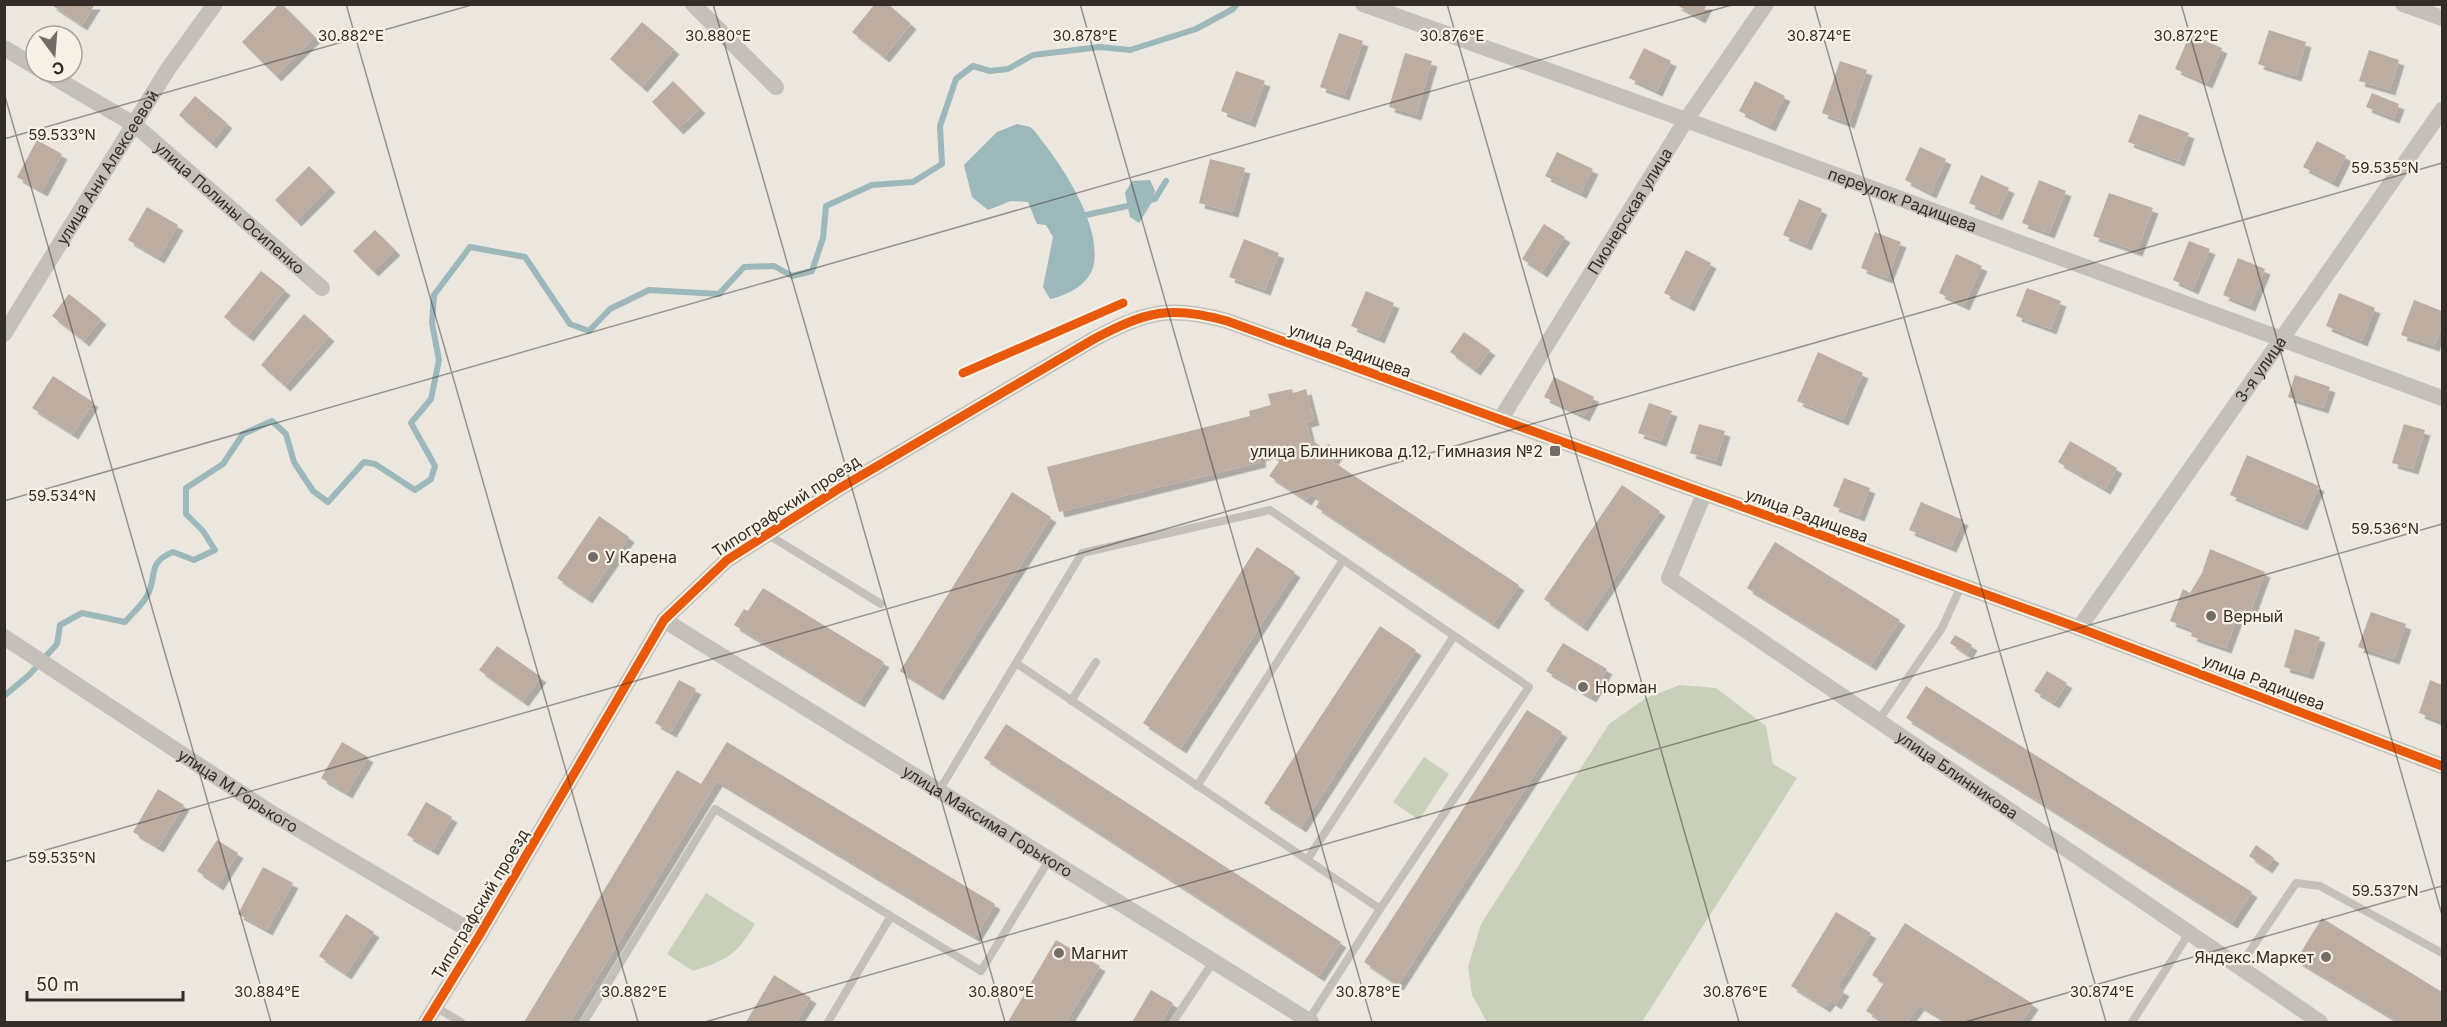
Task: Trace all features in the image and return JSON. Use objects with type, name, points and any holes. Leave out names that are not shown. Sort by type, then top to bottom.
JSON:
[{"type":"street","name":"улица Ани Алексеевой","points":[[4,334],[168,69],[215,4]]},
{"type":"street","points":[[693,4],[776,87]]},
{"type":"street","name":"переулок Радищева","points":[[1363,4],[1686,120],[2442,398]]},
{"type":"street","name":"Пионерская улица","points":[[1500,420],[1686,120],[1766,4]]},
{"type":"street","points":[[2403,4],[2442,18]]},
{"type":"street","points":[[4,48],[24,60]]},
{"type":"street","name":"улица Полины Осипенко","points":[[65,84],[135,125],[322,288]]},
{"type":"street","name":"3-я улица","points":[[2079,628],[2442,110]]},
{"type":"street","name":"улица Радищева","points":[[1157,314],[1178,311],[1227,321],[2079,628],[2442,766]]},
{"type":"street","name":"Типографский проезд","points":[[426,1023],[664,620],[727,560],[840,488],[1094,339],[1131,321],[1157,314]]},
{"type":"street","name":"улица Блинникова","points":[[1704,494],[1669,578],[2240,966],[2320,1023]]},
{"type":"street","name":"улица Максима Горького","points":[[664,620],[1310,1022]]},
{"type":"street","name":"улица М.Горького","points":[[4,638],[273,814],[479,936]]},
{"type":"lane","points":[[939,791],[1082,553],[1270,510],[1529,687],[1380,909],[1310,1022]]},
{"type":"lane","points":[[766,534],[881,604]]},
{"type":"lane","points":[[1197,786],[1343,560]]},
{"type":"lane","points":[[1879,720],[1942,628],[1961,586]]},
{"type":"lane","points":[[1307,860],[1454,636]]},
{"type":"lane","points":[[1071,700],[1096,662]]},
{"type":"lane","points":[[1016,663],[1380,909]]},
{"type":"lane","points":[[584,1023],[715,809],[981,971],[1049,860]]},
{"type":"lane","points":[[2240,966],[2296,883],[2320,886],[2442,953]]},
{"type":"lane","points":[[828,1023],[891,916]]},
{"type":"lane","points":[[2132,1023],[2190,932]]},
{"type":"lane","points":[[1173,1023],[1213,962]]},
{"type":"lane","points":[[435,1007],[461,1023]]},
{"type":"green space","points":[[1680,685],[1716,688],[1766,726],[1773,764],[1797,778],[1642,1022],[1487,1022],[1472,995],[1468,967],[1481,924],[1609,724],[1646,698]]},
{"type":"green space","points":[[1424,757],[1449,774],[1419,820],[1393,802]]},
{"type":"green space","points":[[706,893],[755,924],[742,943],[730,955],[693,971],[667,954]]},
{"type":"water","points":[[1017,124],[1032,128],[1051,153],[1079,198],[1092,232],[1094,263],[1088,277],[1078,287],[1064,295],[1050,299],[1043,287],[1053,237],[1046,225],[1037,224],[1028,202],[1011,201],[988,210],[972,197],[964,165],[997,132]]},
{"type":"water","points":[[1150,180],[1155,191],[1152,202],[1139,223],[1130,217],[1125,193],[1132,181]]},
{"type":"building","points":[[50,4],[95,4],[80,24]]},
{"type":"building","points":[[279,4],[282,4],[315,37],[276,76],[242,42]]},
{"type":"building","points":[[875,4],[888,4],[911,24],[884,57],[852,32]]},
{"type":"building","points":[[1675,4],[1707,4],[1700,18]]},
{"type":"building","points":[[642,22],[674,49],[642,87],[610,59]]},
{"type":"building","points":[[2269,30],[2306,42],[2296,76],[2258,64]]},
{"type":"building","points":[[1339,33],[1363,41],[1344,95],[1320,87]]},
{"type":"building","points":[[2190,34],[2222,48],[2207,83],[2175,69]]},
{"type":"building","points":[[1644,48],[1671,61],[1657,91],[1629,78]]},
{"type":"building","points":[[2369,50],[2399,60],[2390,90],[2359,81]]},
{"type":"building","points":[[1405,53],[1432,61],[1416,115],[1389,107]]},
{"type":"building","points":[[1840,61],[1867,70],[1849,123],[1822,113]]},
{"type":"building","points":[[1236,71],[1265,81],[1250,122],[1221,111]]},
{"type":"building","points":[[673,81],[700,108],[678,129],[652,102]]},
{"type":"building","points":[[1755,81],[1785,96],[1770,126],[1739,111]]},
{"type":"building","points":[[2372,93],[2399,104],[2394,118],[2366,107]]},
{"type":"building","points":[[195,96],[227,123],[211,143],[179,115]]},
{"type":"building","points":[[2139,114],[2189,133],[2179,161],[2128,142]]},
{"type":"building","points":[[37,140],[62,154],[42,191],[17,177]]},
{"type":"building","points":[[2317,141],[2346,156],[2333,182],[2303,167]]},
{"type":"building","points":[[1920,147],[1946,159],[1931,193],[1905,180]]},
{"type":"building","points":[[1557,152],[1593,169],[1581,193],[1545,176]]},
{"type":"building","points":[[1210,159],[1245,168],[1233,212],[1199,203]]},
{"type":"building","points":[[309,166],[330,187],[296,221],[275,200]]},
{"type":"building","points":[[1981,175],[2009,188],[1997,215],[1969,203]]},
{"type":"building","points":[[2039,180],[2066,191],[2049,233],[2022,223]]},
{"type":"building","points":[[2109,193],[2153,208],[2137,251],[2093,236]]},
{"type":"building","points":[[1799,199],[1822,209],[1806,245],[1783,235]]},
{"type":"building","points":[[147,207],[178,225],[159,258],[128,240]]},
{"type":"building","points":[[1544,224],[1565,237],[1542,272],[1522,259]]},
{"type":"building","points":[[375,230],[395,250],[373,271],[353,251]]},
{"type":"building","points":[[1875,232],[1901,242],[1887,278],[1861,268]]},
{"type":"building","points":[[1244,239],[1279,253],[1265,290],[1229,277]]},
{"type":"building","points":[[2189,241],[2210,249],[2193,289],[2173,280]]},
{"type":"building","points":[[1686,250],[1711,263],[1689,306],[1664,293]]},
{"type":"building","points":[[1956,254],[1982,266],[1964,305],[1939,293]]},
{"type":"building","points":[[2238,258],[2265,269],[2250,306],[2223,295]]},
{"type":"building","points":[[261,271],[285,290],[248,336],[224,317]]},
{"type":"building","points":[[2027,288],[2061,301],[2051,329],[2016,316]]},
{"type":"building","points":[[1366,291],[1394,303],[1379,338],[1351,326]]},
{"type":"building","points":[[2339,293],[2375,308],[2362,341],[2326,326]]},
{"type":"building","points":[[69,294],[101,319],[84,341],[52,316]]},
{"type":"building","points":[[2414,300],[2442,311],[2442,324],[2434,346],[2401,335]]},
{"type":"building","points":[[304,314],[329,336],[285,386],[261,365]]},
{"type":"building","points":[[1464,332],[1490,350],[1475,370],[1450,352]]},
{"type":"building","points":[[1818,352],[1863,373],[1843,420],[1797,401]]},
{"type":"building","points":[[2295,375],[2330,387],[2323,408],[2288,397]]},
{"type":"building","points":[[53,376],[93,402],[73,434],[32,408]]},
{"type":"building","points":[[1554,377],[1594,397],[1584,416],[1544,397]]},
{"type":"building","points":[[1292,389],[1293,393],[1306,389],[1314,420],[1306,422],[1310,439],[1325,449],[1328,444],[1339,451],[1332,461],[1519,585],[1493,624],[1316,507],[1320,500],[1310,494],[1306,500],[1269,476],[1280,460],[1269,453],[1260,456],[1261,462],[1059,512],[1047,467],[1250,416],[1249,411],[1271,405],[1268,394]]},
{"type":"building","points":[[1649,403],[1672,411],[1661,441],[1638,433]]},
{"type":"building","points":[[1699,424],[1725,431],[1716,461],[1690,453]]},
{"type":"building","points":[[2404,424],[2425,430],[2413,469],[2392,463]]},
{"type":"building","points":[[2070,441],[2117,468],[2105,489],[2058,462]]},
{"type":"building","points":[[2247,455],[2319,486],[2302,525],[2230,495]]},
{"type":"building","points":[[1844,478],[1870,488],[1859,516],[1833,506]]},
{"type":"building","points":[[1622,485],[1660,511],[1582,626],[1544,599]]},
{"type":"building","points":[[1012,492],[1051,517],[938,695],[900,671]]},
{"type":"building","points":[[1921,502],[1963,520],[1951,547],[1909,530]]},
{"type":"building","name":"У Карена","points":[[599,516],[629,537],[587,598],[557,578]]},
{"type":"building","points":[[1775,542],[1900,620],[1871,665],[1747,588]]},
{"type":"building","points":[[1257,547],[1295,572],[1181,748],[1143,723]]},
{"type":"building","points":[[2210,549],[2265,572],[2250,613],[2240,610],[2226,648],[2191,636],[2193,630],[2170,621],[2183,589],[2190,593],[2202,573]]},
{"type":"building","points":[[763,588],[884,662],[859,702],[734,625],[744,609],[748,611]]},
{"type":"building","points":[[2371,612],[2406,624],[2394,659],[2358,647]]},
{"type":"building","points":[[1380,626],[1416,650],[1301,827],[1264,803]]},
{"type":"building","points":[[2295,629],[2320,637],[2308,674],[2284,667]]},
{"type":"building","points":[[1955,635],[1972,645],[1967,654],[1950,643]]},
{"type":"building","points":[[1563,643],[1607,669],[1591,697],[1546,671]]},
{"type":"building","points":[[497,646],[541,677],[523,701],[479,670]]},
{"type":"building","points":[[2047,671],[2067,683],[2054,703],[2034,691]]},
{"type":"building","points":[[679,680],[696,689],[671,732],[655,723]]},
{"type":"building","points":[[2430,680],[2442,685],[2442,722],[2419,713]]},
{"type":"building","points":[[1926,686],[2252,892],[2232,923],[1906,718]]},
{"type":"building","points":[[1527,710],[1562,732],[1398,985],[1364,962]]},
{"type":"building","points":[[1006,724],[1341,942],[1319,976],[984,758]]},
{"type":"building","points":[[342,742],[368,757],[347,793],[321,778]]},
{"type":"building","points":[[727,742],[995,904],[975,937],[717,781],[570,1022],[524,1022],[677,770],[701,784]]},
{"type":"building","points":[[158,789],[184,805],[158,847],[133,832]]},
{"type":"building","points":[[426,802],[452,817],[433,850],[407,835]]},
{"type":"building","points":[[217,840],[238,853],[218,885],[197,871]]},
{"type":"building","points":[[2256,845],[2274,858],[2267,868],[2249,856]]},
{"type":"building","points":[[263,867],[293,883],[267,930],[238,914]]},
{"type":"building","points":[[1836,912],[1871,933],[1837,987],[1844,991],[1836,1004],[1830,1000],[1825,1007],[1791,986]]},
{"type":"building","points":[[346,914],[374,932],[346,974],[319,956]]},
{"type":"building","points":[[2322,918],[2442,992],[2442,1022],[2399,1022],[2296,960]]},
{"type":"building","points":[[1905,923],[2033,1004],[2021,1022],[1947,1022],[1919,1005],[1907,1022],[1884,1022],[1866,1011],[1884,983],[1872,975]]},
{"type":"building","points":[[1056,940],[1100,966],[1066,1022],[1008,1022]]},
{"type":"building","points":[[774,975],[811,998],[796,1022],[746,1022]]},
{"type":"building","points":[[1151,990],[1173,1003],[1161,1022],[1132,1022]]},
{"type":"waterway","points":[[4,696],[29,675],[57,644],[60,625],[82,613],[125,622],[147,596],[156,565],[165,556],[173,552],[194,560],[215,550],[203,531],[186,514],[186,488],[223,464],[243,434],[272,421],[286,434],[294,462],[313,491],[328,502],[364,462],[375,464],[415,490],[431,479],[435,466],[411,423],[431,399],[439,360],[432,323],[434,295],[470,247],[525,257],[570,324],[589,331],[610,309],[649,290],[719,294],[744,267],[774,266],[792,276],[812,271],[823,238],[826,206],[872,185],[913,182],[942,164],[940,126],[956,79],[973,66],[990,71],[1008,69],[1033,55],[1100,47],[1130,50],[1196,29],[1233,9],[1237,4]]},
{"type":"waterway","points":[[1145,202],[1155,199],[1166,181]]},
{"type":"waterway","points":[[1086,215],[1132,205]]},
{"type":"cycle path","points":[[963,373],[1123,303]]},
{"type":"cycle path","points":[[426,1022],[664,620],[727,560],[840,488],[1094,339],[1129,322],[1174,312],[1227,321],[2079,628],[2442,766]]},
{"type":"place","name":"улица Блинникова д.12, Гимназия №2","points":[[1555,451]]},
{"type":"place","name":"У Карена","points":[[593,557]]},
{"type":"place","name":"Верный","points":[[2211,616]]},
{"type":"place","name":"Норман","points":[[1583,687]]},
{"type":"place","name":"Магнит","points":[[1059,953]]},
{"type":"place","name":"Яндекс.Маркет","points":[[2326,957]]}]
